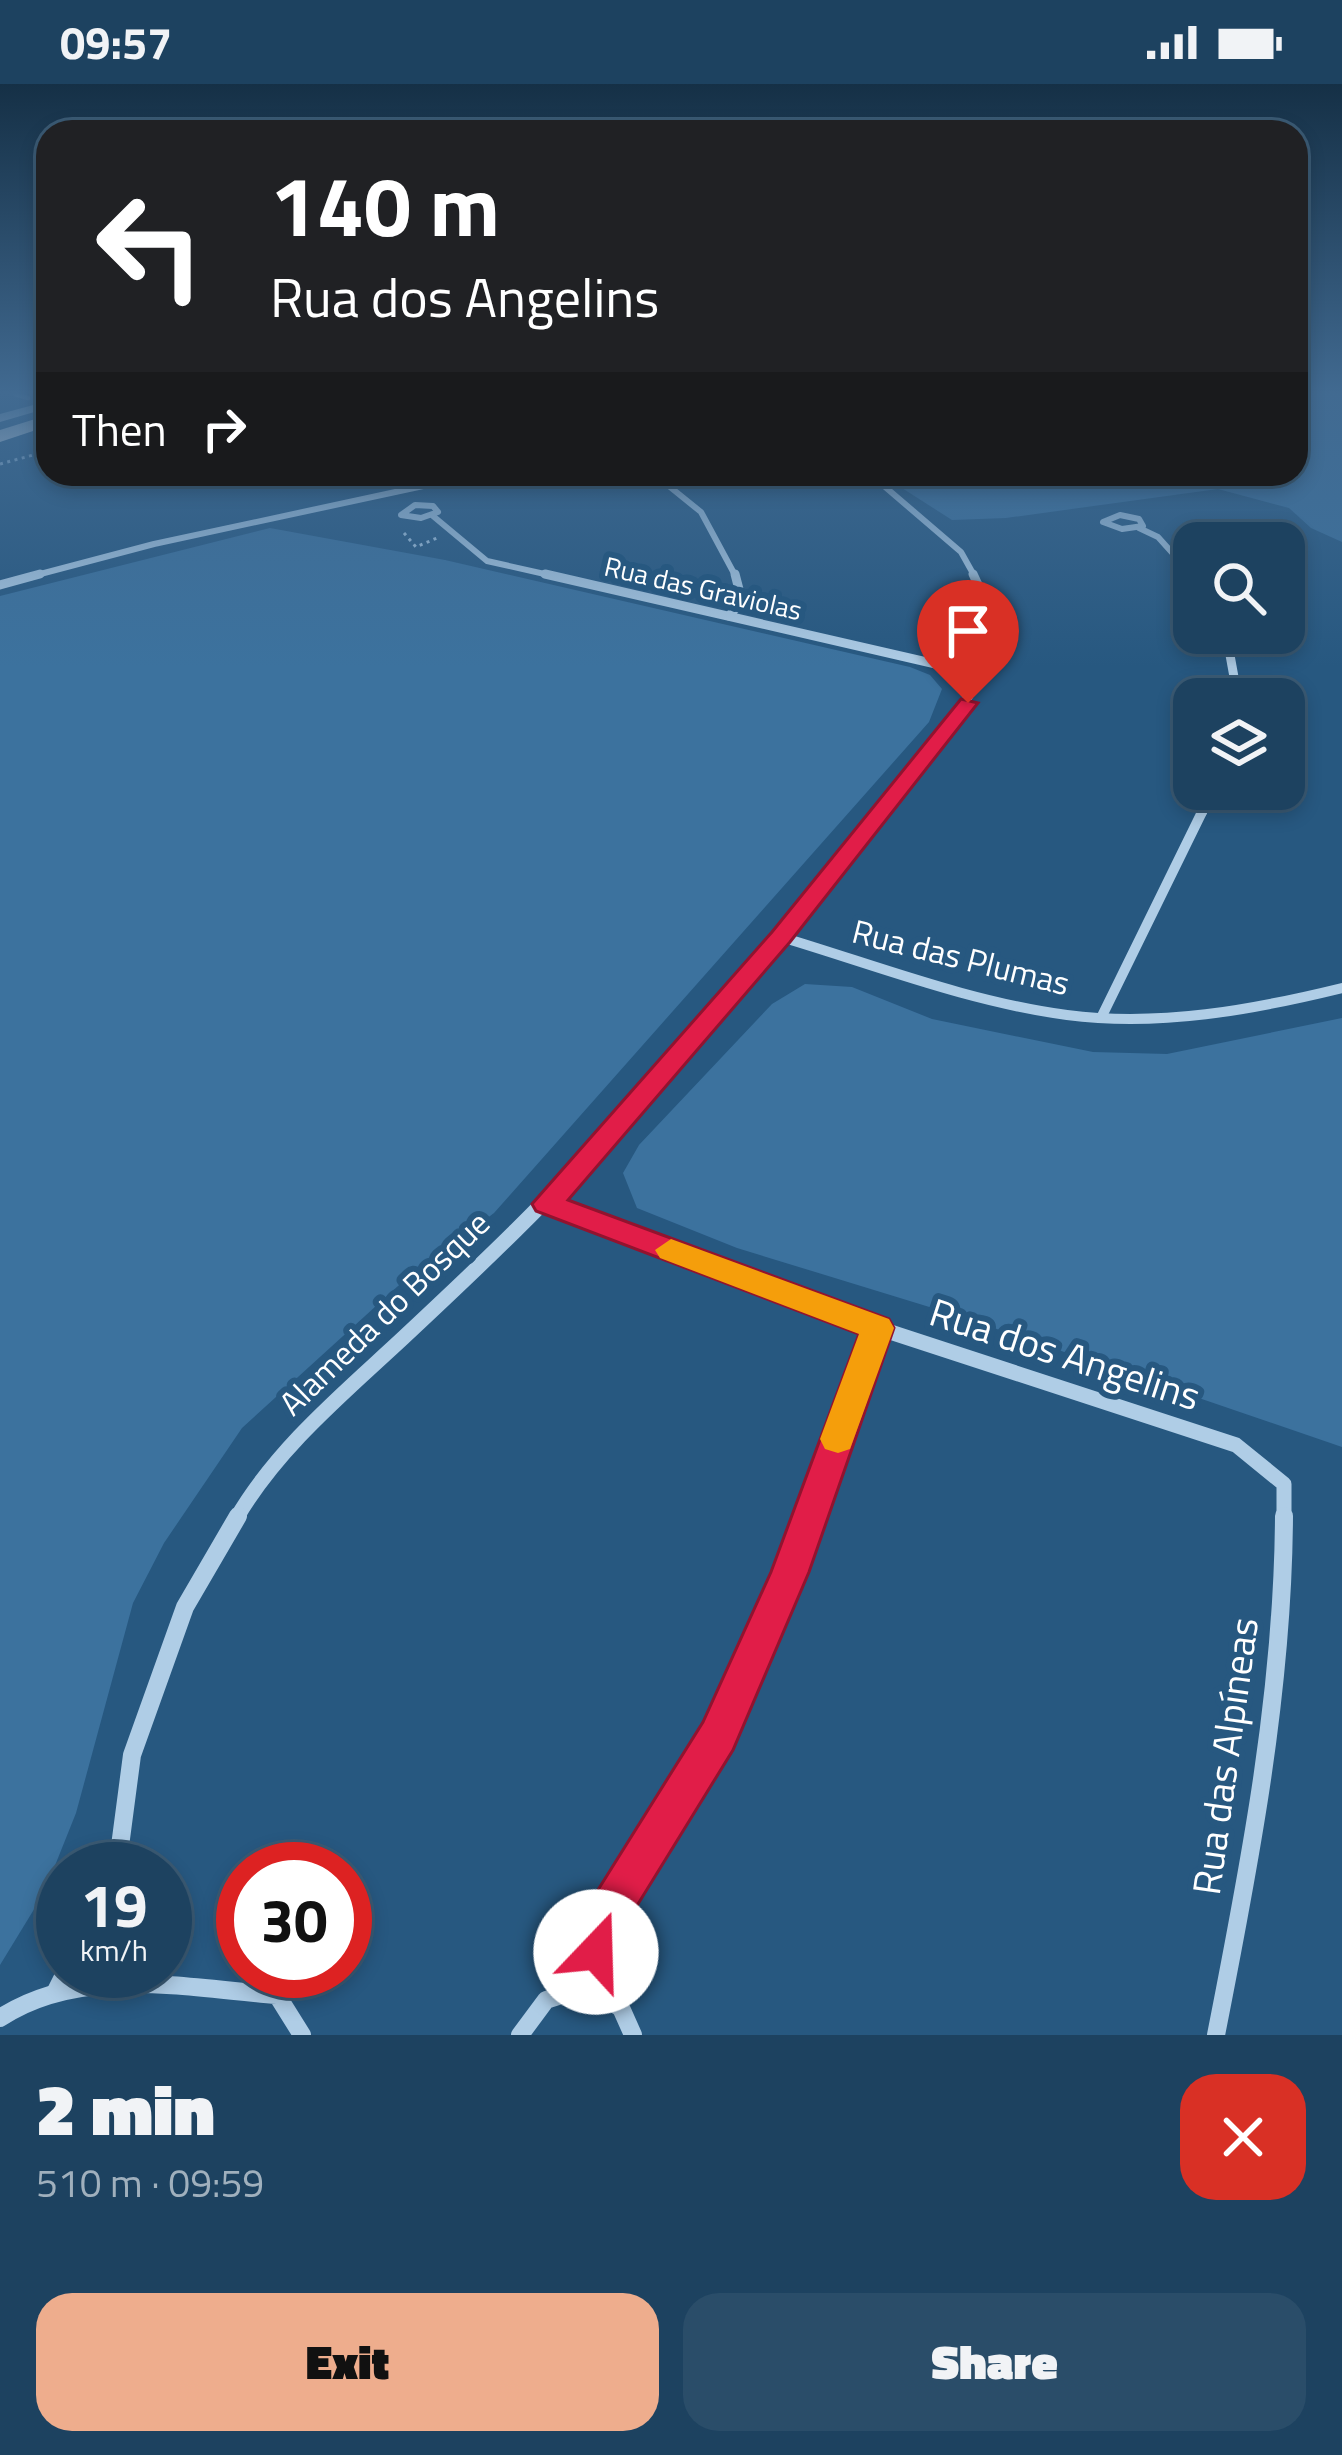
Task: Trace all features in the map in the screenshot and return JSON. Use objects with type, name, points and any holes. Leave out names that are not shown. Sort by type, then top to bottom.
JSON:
[{"type":"street","points":[[0,585],[154,544],[423,486]]},
{"type":"street","points":[[667,486],[714,529],[730,551],[742,601],[729,616]]},
{"type":"street","name":"Alameda do Bosque","points":[[121,1842],[132,1755],[185,1607],[252,1491],[313,1423],[547,1204],[781,937],[968,703],[989,634],[985,596],[962,553],[884,486]]},
{"type":"street","name":"Rua das Graviolas","points":[[428,505],[438,510],[433,516],[414,519],[400,512],[428,505]]},
{"type":"street","name":"Rua das Graviolas","points":[[433,516],[469,551],[488,561],[979,674]]},
{"type":"street","points":[[1139,528],[1142,521],[1133,517],[1103,520],[1116,528],[1139,528],[1158,537],[1173,554]]},
{"type":"street","points":[[1101,1018],[1204,810]]},
{"type":"street","name":"Rua das Plumas","points":[[781,937],[1030,1009],[1101,1018],[1183,1018],[1267,1008],[1342,988]]},
{"type":"street","name":"Rua dos Angelins","points":[[547,1204],[878,1328],[1236,1444],[1284,1484]]},
{"type":"street","points":[[587,1988],[604,1917],[727,1716],[790,1572],[878,1328]]},
{"type":"street","name":"Rua das Alpíneas","points":[[1216,2035],[1261,1809],[1286,1573],[1284,1484]]},
{"type":"street","points":[[192,1985],[277,1995],[302,2035]]},
{"type":"street","points":[[520,2035],[536,2006],[552,1994],[587,1988],[621,2008],[633,2035]]},
{"type":"street","points":[[0,2018],[36,1994]]},
{"type":"shaded area","points":[[1342,485],[1342,542],[1311,528],[1289,508],[1218,489],[1006,518],[952,520],[899,486]]},
{"type":"shaded area","points":[[270,528],[445,560],[910,667],[930,675],[942,689],[929,722],[494,1213],[398,1286],[242,1428],[164,1543],[133,1603],[76,1813],[64,1842],[36,1842],[36,1906],[0,1965],[0,596]]},
{"type":"shaded area","points":[[805,984],[852,987],[932,1019],[1093,1052],[1167,1054],[1342,1018],[1342,1447],[962,1317],[737,1248],[637,1208],[623,1173],[639,1145],[772,1004]]},
{"type":"slow traffic","points":[[671,1250],[878,1328],[838,1439]]},
{"type":"route","points":[[596,1952],[604,1917],[718,1736],[790,1572],[878,1328],[547,1204],[781,937],[968,703]]}]
